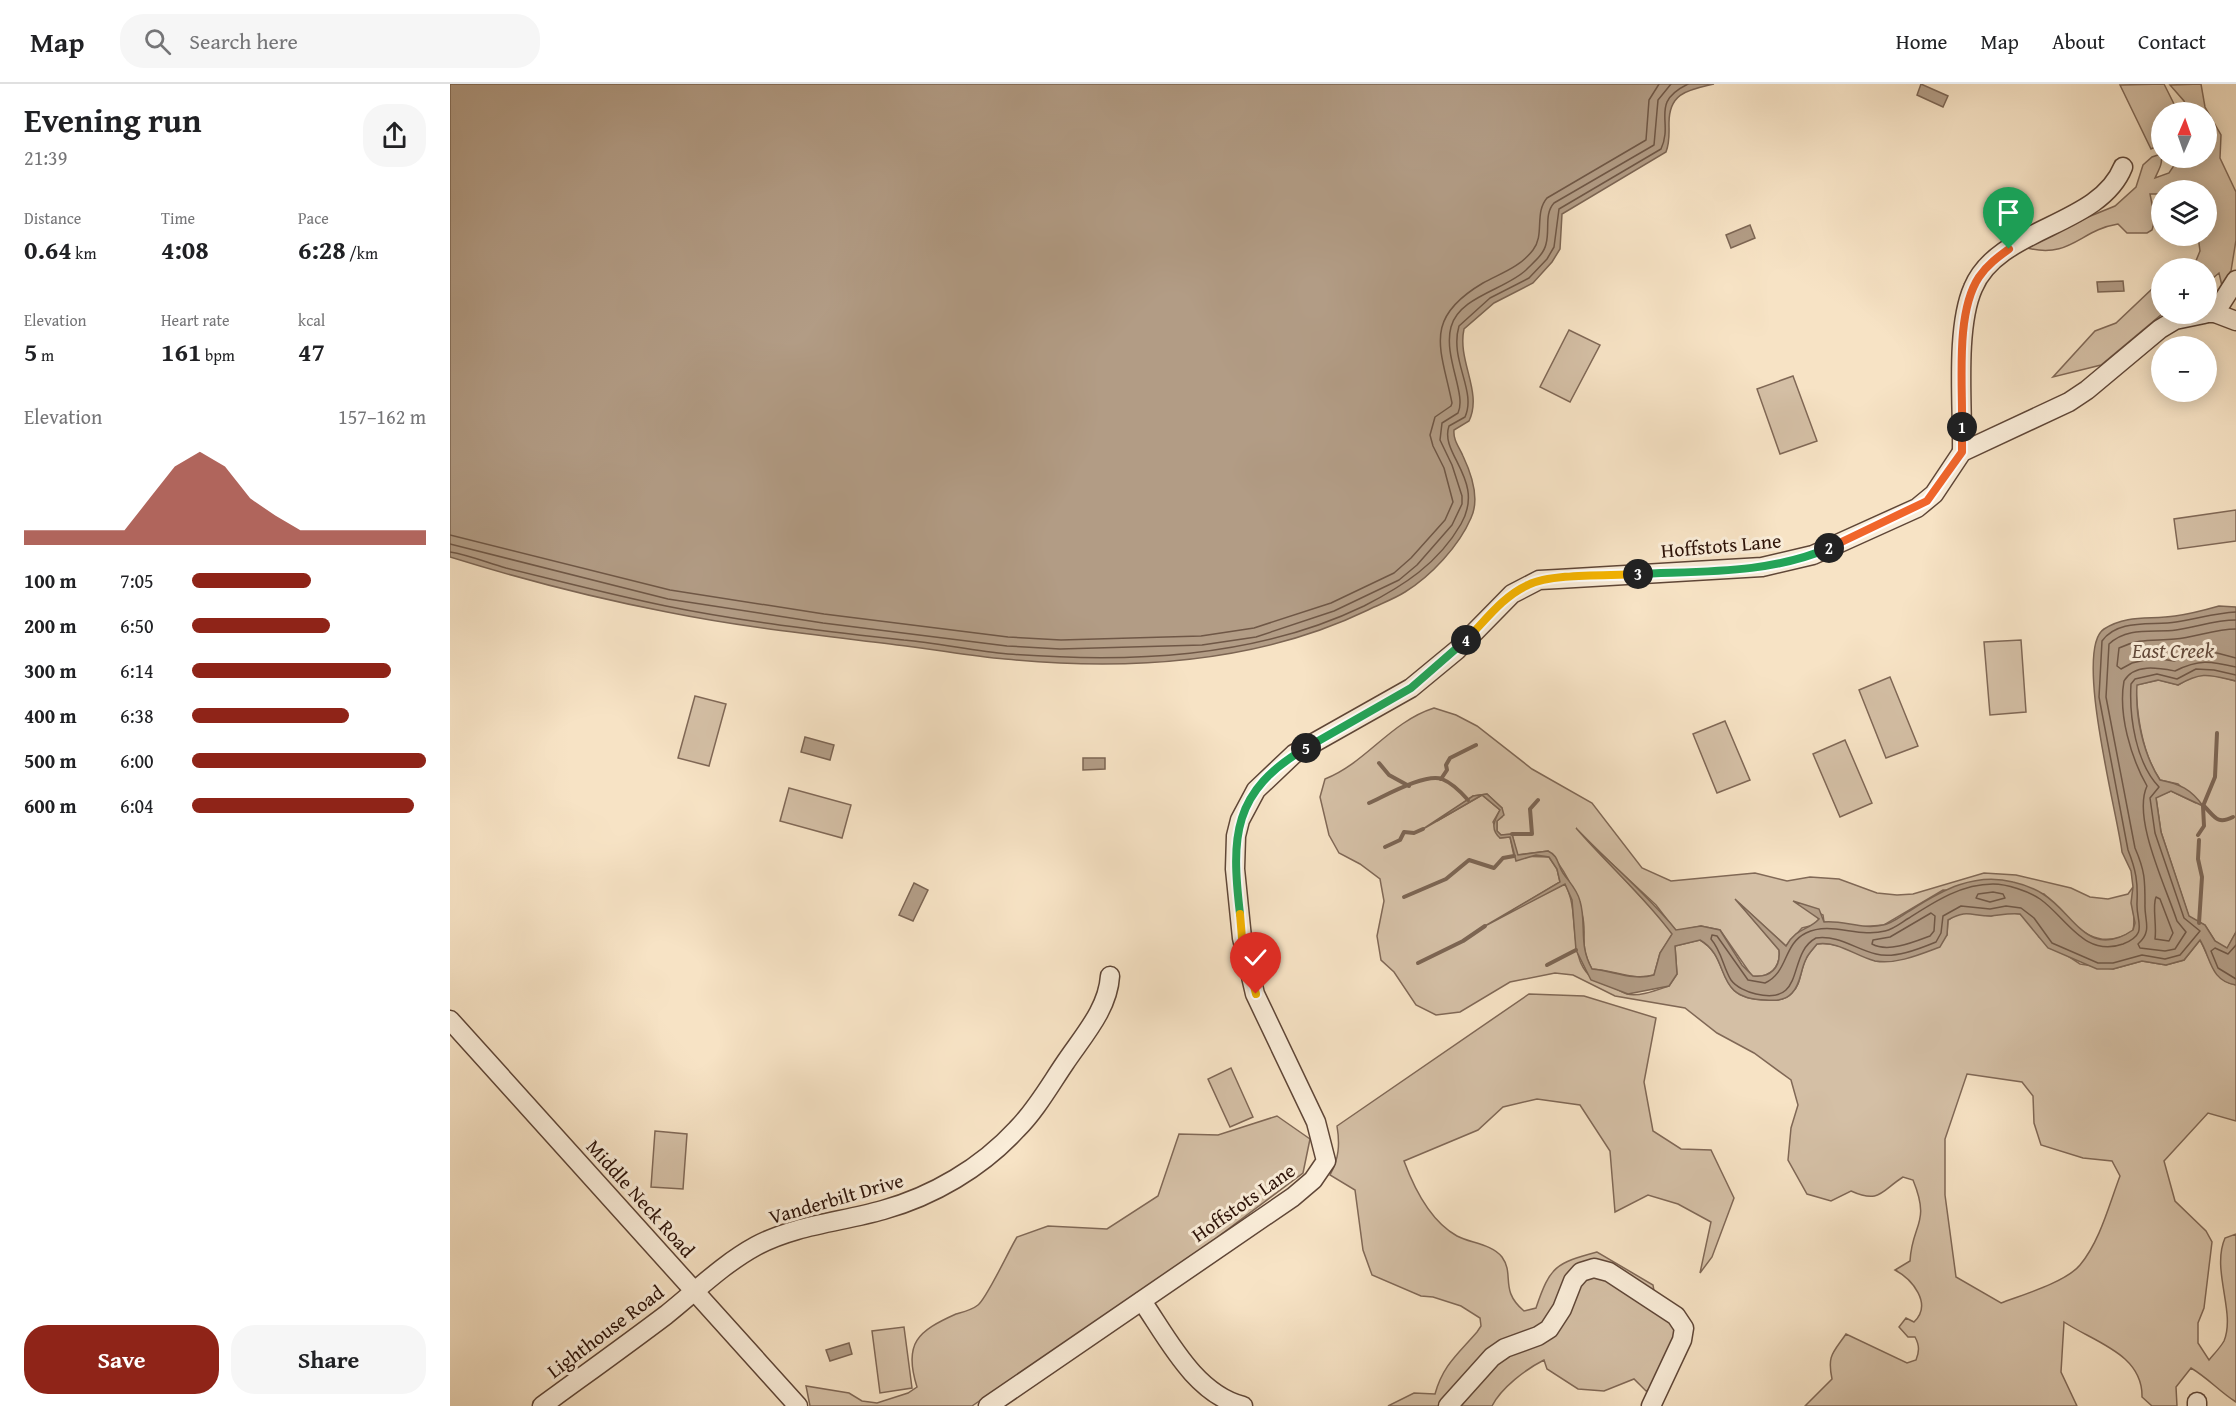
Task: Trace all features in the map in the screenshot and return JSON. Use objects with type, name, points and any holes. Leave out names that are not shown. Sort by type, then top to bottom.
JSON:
[{"type":"street","points":[[1962,452],[1964,334],[1972,288],[1979,277],[2009,249],[2103,196],[2118,179],[2123,167]]},
{"type":"street","points":[[2217,303],[2236,280]]},
{"type":"street","points":[[2217,315],[2236,321]]},
{"type":"street","name":"Hoffstots Lane","points":[[988,1406],[1293,1197],[1313,1180],[1326,1161],[1316,1122],[1256,994],[1242,938],[1235,869],[1236,836],[1247,804],[1269,776],[1294,754],[1411,688],[1457,650],[1508,597],[1527,585],[1558,579],[1762,567],[1813,555],[1927,501],[1962,452],[2068,402],[2087,390],[2168,324]]},
{"type":"street","name":"Vanderbilt Drive","points":[[694,1292],[730,1262],[758,1245],[789,1233],[882,1211],[918,1198],[953,1181],[990,1155],[1018,1129],[1039,1102],[1099,1011],[1109,992],[1110,976]]},
{"type":"street","name":"Middle Neck Road","points":[[450,1020],[798,1406]]},
{"type":"street","points":[[1448,1406],[1492,1357],[1505,1348],[1538,1336],[1549,1329],[1562,1309],[1573,1281],[1581,1272],[1594,1268],[1609,1272],[1676,1316],[1684,1328],[1682,1340],[1651,1406]]},
{"type":"street","name":"Lighthouse Road","points":[[542,1406],[694,1292]]},
{"type":"street","points":[[1142,1301],[1186,1366],[1211,1391],[1243,1406]]},
{"type":"shaded area","points":[[2164,84],[2173,102],[2151,102],[2151,149],[2120,85]]},
{"type":"shaded area","points":[[2201,84],[2204,102],[2184,102],[2170,85]]},
{"type":"shaded area","points":[[2217,128],[2221,135],[2220,158],[2236,192],[2236,240],[2231,271],[2222,286],[2219,273],[2217,275],[2217,258],[2197,258],[2199,246],[2217,246],[2217,180],[2151,180],[2151,231],[2147,233],[2127,233],[2118,224],[2105,227],[2054,250],[2027,248],[2056,230],[2115,206],[2136,187],[2143,165],[2151,158],[2151,168],[2159,168],[2155,178],[2169,173],[2172,168],[2217,168]]},
{"type":"shaded area","points":[[2151,290],[2151,323],[2101,365],[2053,377],[2095,331],[2116,323]]},
{"type":"shaded area","points":[[1569,330],[1600,345],[1570,402],[1540,387]]},
{"type":"shaded area","points":[[1793,376],[1817,441],[1780,454],[1757,389]]},
{"type":"shaded area","points":[[2236,510],[2236,541],[2178,549],[2174,519]]},
{"type":"shaded area","points":[[2021,640],[2026,712],[1990,715],[1984,642]]},
{"type":"shaded area","points":[[2196,675],[2213,675],[2236,681],[2236,932],[2227,949],[2215,941],[2205,925],[2189,917],[2161,832],[2156,797],[2171,791],[2196,803],[2178,784],[2160,780],[2145,747],[2138,710],[2136,685],[2159,680],[2178,685]]},
{"type":"shaded area","points":[[1890,677],[1918,746],[1886,758],[1859,690]]},
{"type":"shaded area","points":[[695,696],[726,704],[709,766],[678,758]]},
{"type":"shaded area","points":[[1434,708],[1456,715],[1477,726],[1532,769],[1592,803],[1642,868],[1671,881],[1755,873],[1787,881],[1810,877],[1839,879],[1877,893],[1897,895],[1913,894],[1984,873],[2016,875],[2071,888],[2090,897],[2108,899],[2128,894],[2133,887],[2133,931],[2119,938],[2106,939],[2083,932],[2044,894],[1943,890],[1884,925],[1859,927],[1824,922],[1823,915],[1809,909],[1819,919],[1814,925],[1802,928],[1786,946],[1740,904],[1779,950],[1778,962],[1773,971],[1764,975],[1752,976],[1720,930],[1701,926],[1676,931],[1656,905],[1596,849],[1673,934],[1660,953],[1654,975],[1638,977],[1592,969],[1585,953],[1582,914],[1573,888],[1564,872],[1548,851],[1517,855],[1512,834],[1501,835],[1497,831],[1497,821],[1502,817],[1502,808],[1487,794],[1473,796],[1437,821],[1482,795],[1500,810],[1493,822],[1500,838],[1510,837],[1514,856],[1549,857],[1557,869],[1560,882],[1513,910],[1565,884],[1573,913],[1579,957],[1585,970],[1594,980],[1627,994],[1642,994],[1669,986],[1677,974],[1675,946],[1700,940],[1717,957],[1730,986],[1738,993],[1749,998],[1780,999],[1790,995],[1795,989],[1807,957],[1817,944],[1840,946],[1876,961],[1947,935],[1948,920],[1961,912],[1991,916],[2006,912],[2020,914],[2030,922],[2039,937],[2080,964],[2113,969],[2142,961],[2166,965],[2184,960],[2200,940],[2217,973],[2228,983],[2236,985],[2236,1121],[2208,1113],[2164,1161],[2175,1201],[2206,1231],[2212,1242],[2204,1308],[2198,1323],[2198,1343],[2209,1360],[2224,1341],[2227,1330],[2221,1250],[2225,1238],[2236,1234],[2236,1402],[2191,1368],[2176,1387],[2177,1406],[2152,1406],[2142,1397],[2140,1382],[2126,1360],[2102,1343],[2064,1322],[2061,1372],[2077,1406],[1805,1406],[1832,1379],[1831,1359],[1846,1334],[1907,1363],[1916,1360],[1919,1349],[1915,1337],[1908,1337],[1899,1327],[1906,1318],[1914,1322],[1919,1315],[1921,1300],[1908,1279],[1895,1270],[1910,1261],[1911,1248],[1919,1223],[1920,1206],[1913,1180],[1903,1177],[1885,1191],[1874,1196],[1851,1191],[1831,1201],[1807,1194],[1788,1160],[1791,1128],[1798,1105],[1791,1080],[1754,1053],[1717,1033],[1685,1008],[1615,996],[1573,975],[1555,973],[1510,982],[1460,1012],[1436,1015],[1416,1005],[1394,972],[1381,960],[1377,936],[1384,901],[1380,879],[1360,864],[1339,853],[1329,835],[1320,797],[1325,779],[1353,763],[1391,732],[1418,714]],"holes":[[[1967,1074],[2022,1082],[2033,1096],[2034,1123],[2041,1145],[2083,1158],[2112,1161],[2120,1176],[2099,1234],[2080,1265],[2065,1277],[2001,1303],[1956,1277],[1945,1195],[1945,1139]]]},
{"type":"shaded area","points":[[1725,721],[1750,780],[1717,793],[1693,734]]},
{"type":"shaded area","points":[[1845,740],[1872,803],[1840,817],[1813,754]]},
{"type":"shaded area","points":[[789,788],[851,805],[842,838],[780,821]]},
{"type":"shaded area","points":[[1529,994],[1584,996],[1656,1018],[1644,1082],[1653,1131],[1681,1149],[1711,1150],[1734,1198],[1712,1257],[1700,1273],[1711,1222],[1678,1204],[1648,1195],[1615,1212],[1610,1151],[1580,1105],[1537,1099],[1503,1107],[1478,1130],[1404,1161],[1424,1203],[1447,1230],[1462,1238],[1487,1246],[1502,1257],[1506,1264],[1509,1289],[1516,1303],[1524,1311],[1536,1308],[1546,1283],[1556,1268],[1572,1259],[1597,1252],[1653,1285],[1657,1309],[1674,1323],[1678,1333],[1652,1389],[1646,1391],[1634,1379],[1604,1391],[1578,1389],[1547,1369],[1544,1360],[1530,1368],[1501,1392],[1492,1406],[1388,1406],[1414,1393],[1435,1394],[1447,1367],[1481,1326],[1480,1318],[1461,1306],[1433,1297],[1421,1296],[1372,1275],[1363,1250],[1355,1190],[1330,1175],[1338,1151],[1337,1126]]},
{"type":"shaded area","points":[[1231,1068],[1253,1117],[1230,1127],[1208,1079]]},
{"type":"shaded area","points":[[1277,1116],[1310,1139],[1303,1173],[1199,1251],[972,1406],[810,1406],[806,1386],[849,1393],[862,1401],[877,1403],[908,1393],[917,1387],[912,1359],[917,1340],[932,1326],[970,1310],[982,1301],[1017,1237],[1048,1226],[1107,1229],[1158,1196],[1179,1134],[1218,1135]]},
{"type":"shaded area","points":[[655,1131],[687,1134],[683,1189],[651,1187]]},
{"type":"shaded area","points":[[904,1327],[912,1388],[880,1393],[872,1331]]},
{"type":"water","points":[[450,84],[1714,84],[1696,88],[1682,94],[1677,99],[1670,113],[1669,141],[1666,152],[1562,214],[1560,249],[1552,262],[1533,283],[1494,303],[1464,329],[1464,353],[1472,388],[1473,410],[1469,421],[1454,430],[1454,434],[1472,479],[1475,495],[1474,511],[1466,529],[1452,550],[1434,569],[1401,595],[1325,628],[1281,642],[1190,659],[1097,664],[993,658],[726,623],[585,594],[450,557]]},
{"type":"water","points":[[1921,84],[1948,96],[1943,107],[1917,95]]},
{"type":"water","points":[[1750,225],[1755,238],[1731,248],[1726,235]]},
{"type":"water","points":[[2123,281],[2124,291],[2098,292],[2097,282]]},
{"type":"water","name":"East Creek","points":[[2219,606],[2236,607],[2236,681],[2200,676],[2178,685],[2158,680],[2137,685],[2137,697],[2141,734],[2149,759],[2160,780],[2184,788],[2203,806],[2171,791],[2156,798],[2161,832],[2189,916],[2205,925],[2215,941],[2227,948],[2236,932],[2236,985],[2227,983],[2216,974],[2200,940],[2184,960],[2166,965],[2142,961],[2113,969],[2097,969],[2048,948],[2020,914],[1991,916],[1965,914],[1948,920],[1947,935],[1940,947],[1900,960],[1875,961],[1840,947],[1817,944],[1807,957],[1795,989],[1790,995],[1780,1000],[1749,998],[1737,993],[1730,986],[1710,948],[1700,940],[1675,946],[1677,974],[1669,986],[1628,994],[1591,980],[1576,950],[1572,900],[1565,884],[1485,926],[1560,882],[1557,869],[1549,857],[1536,855],[1516,861],[1510,837],[1500,838],[1494,828],[1500,810],[1482,795],[1423,829],[1473,796],[1487,794],[1502,808],[1504,815],[1497,821],[1497,831],[1501,835],[1512,834],[1518,855],[1548,851],[1552,853],[1575,889],[1582,910],[1585,951],[1592,969],[1631,976],[1654,975],[1660,953],[1672,934],[1650,906],[1576,828],[1676,930],[1701,926],[1720,930],[1742,965],[1753,976],[1765,975],[1776,967],[1779,950],[1735,899],[1786,946],[1794,935],[1819,919],[1793,901],[1819,909],[1824,922],[1875,926],[1890,923],[1935,896],[1959,885],[1985,879],[1999,880],[2020,884],[2043,894],[2083,931],[2093,937],[2104,940],[2117,938],[2133,930],[2135,923],[2131,903],[2133,887],[2131,871],[2122,852],[2100,734],[2093,667],[2096,643],[2104,629],[2122,621],[2181,615]]},
{"type":"water","points":[[805,737],[834,745],[830,760],[801,752]]},
{"type":"water","points":[[1083,758],[1105,758],[1105,769],[1083,770]]},
{"type":"water","points":[[914,883],[928,890],[913,921],[899,915]]},
{"type":"water","points":[[849,1343],[852,1354],[830,1361],[826,1350]]},
{"type":"waterway","points":[[2198,835],[2204,826],[2203,806],[2215,777],[2217,733]]},
{"type":"waterway","points":[[1441,779],[1447,770],[1446,765],[1450,758],[1476,745]]},
{"type":"waterway","points":[[1379,763],[1389,775],[1409,786]]},
{"type":"waterway","points":[[1369,803],[1416,782],[1435,778],[1449,783],[1468,800]]},
{"type":"waterway","points":[[1512,834],[1532,834],[1530,809],[1538,800]]},
{"type":"waterway","points":[[2204,806],[2220,820],[2233,817]]},
{"type":"waterway","points":[[1385,847],[1400,840],[1404,832],[1414,833],[1423,829]]},
{"type":"waterway","points":[[2199,840],[2198,859],[2202,877],[2199,923]]},
{"type":"waterway","points":[[1404,897],[1446,879],[1469,860],[1494,868],[1503,858],[1514,856]]},
{"type":"waterway","points":[[1418,963],[1463,941],[1485,926]]},
{"type":"waterway","points":[[1547,965],[1576,950]]},
{"type":"route","points":[[1256,994],[1242,938],[1235,869],[1236,836],[1247,804],[1269,776],[1294,754],[1390,702],[1411,688],[1457,650],[1508,597],[1527,585],[1539,580],[1784,564],[1813,555],[1877,527],[1927,501],[1962,452],[1964,334],[1972,288],[1987,267],[2009,249]]}]
